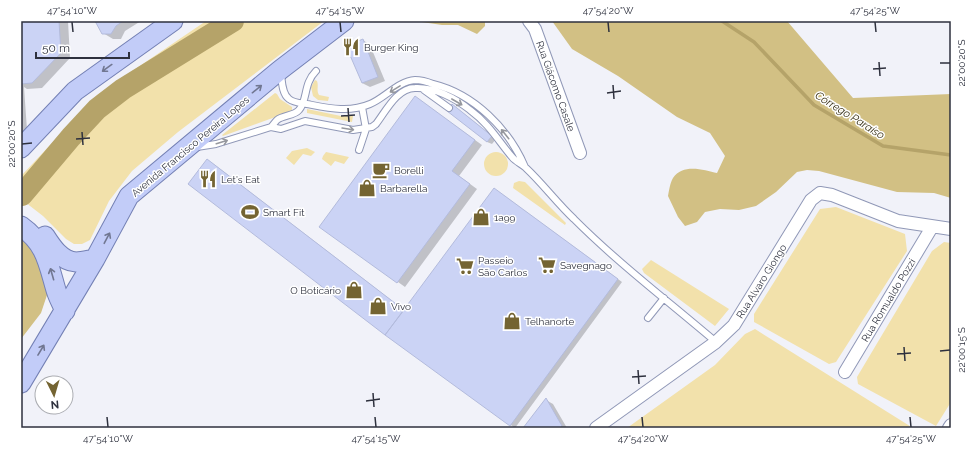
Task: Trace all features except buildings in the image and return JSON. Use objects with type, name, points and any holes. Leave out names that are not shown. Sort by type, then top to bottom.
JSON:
[{"type":"main road","points":[[21,148],[75,92],[173,21]]},
{"type":"main road","name":"Avenida Francisco Pereira Lopes","points":[[21,383],[65,311],[129,196],[280,70],[344,21]]},
{"type":"main road","points":[[21,216],[36,226],[62,257],[76,262],[95,259]]},
{"type":"main road","points":[[21,226],[36,240],[48,260],[56,291],[65,311]]},
{"type":"street","name":"Rua Giácomo Casale","points":[[529,21],[535,29],[580,153]]},
{"type":"street","name":"Rua Alvaro Giongo","points":[[596,428],[716,342],[734,325],[810,200],[820,193],[832,194],[898,221],[951,229]]},
{"type":"street","name":"Rua Romualdo Pozzi","points":[[845,372],[932,227]]},
{"type":"lane","points":[[280,70],[283,91],[288,99],[340,110],[351,110],[370,104],[402,84],[415,80],[439,85],[477,105],[496,123],[519,153],[525,167]]},
{"type":"lane","points":[[271,127],[277,120],[299,111],[303,103],[307,85],[312,75],[316,71]]},
{"type":"lane","points":[[184,150],[216,144],[271,127],[281,129],[305,121],[353,130],[366,129],[376,124],[398,95],[406,90],[413,88],[433,90],[470,109],[490,127],[513,159],[525,167],[573,219],[716,342]]},
{"type":"lane","points":[[422,88],[449,108]]},
{"type":"lane","points":[[359,150],[366,129],[362,106]]},
{"type":"lane","points":[[648,318],[664,298]]},
{"type":"shaded area","points":[[206,21],[324,21],[178,132],[132,171],[109,201],[90,240],[82,244],[74,244],[66,239],[43,216],[21,199],[21,176],[97,95]]},
{"type":"shaded area","points":[[415,21],[485,21],[485,26],[477,34],[458,25],[442,25]]},
{"type":"shaded area","points":[[552,21],[787,21],[853,98],[951,94],[951,198],[934,193],[897,192],[819,171],[807,170],[797,172],[776,192],[756,206],[739,210],[720,209],[705,212],[697,222],[685,226],[678,217],[668,196],[673,178],[682,170],[688,169],[700,169],[717,173],[725,156],[710,133],[677,117],[618,76],[572,49]]},
{"type":"shaded area","points":[[315,80],[318,83],[319,95],[329,97],[328,101],[318,100],[313,96],[311,87]]},
{"type":"shaded area","points":[[275,93],[280,99],[292,107],[292,111],[223,136],[222,135]]},
{"type":"shaded area","points":[[307,109],[341,116],[353,116],[352,122],[307,113]]},
{"type":"shaded area","points":[[307,148],[315,152],[311,156],[303,154],[294,165],[286,158],[292,151]]},
{"type":"shaded area","points":[[326,152],[349,157],[344,164],[335,161],[331,166],[322,159]]},
{"type":"shaded area","points":[[496,152],[505,155],[508,164],[505,173],[496,176],[487,173],[484,164],[487,155]]},
{"type":"shaded area","points":[[519,181],[525,182],[566,223],[565,225],[513,188],[514,183]]},
{"type":"shaded area","points":[[836,207],[905,234],[907,251],[836,362],[829,364],[754,322],[754,314],[820,209]]},
{"type":"shaded area","points":[[21,235],[38,252],[48,292],[41,313],[21,339]]},
{"type":"shaded area","points":[[944,242],[951,243],[951,402],[936,426],[858,384],[857,377],[932,251]]},
{"type":"shaded area","points":[[651,260],[729,309],[715,326],[644,273],[642,269]]},
{"type":"shaded area","points":[[755,329],[913,428],[627,428],[715,365],[745,334]]},
{"type":"waterway","points":[[22,195],[97,109],[123,89],[233,21]]},
{"type":"waterway","name":"Córrego Paraíso","points":[[722,21],[754,42],[814,105],[883,146],[951,155]]},
{"type":"place","name":"Burger King","points":[[351,47]]},
{"type":"place","name":"Borelli","points":[[381,170]]},
{"type":"place","name":"Let's Eat","points":[[208,179]]},
{"type":"place","name":"Barbarella","points":[[367,188]]},
{"type":"place","name":"Smart Fit","points":[[250,212]]},
{"type":"place","name":"1a99","points":[[481,217]]},
{"type":"place","name":"Savegnago","points":[[547,265]]},
{"type":"place","name":"Passeio São Carlos","points":[[465,266]]},
{"type":"place","name":"O Boticário","points":[[354,290]]},
{"type":"place","name":"Vivo","points":[[378,306]]},
{"type":"place","name":"Telhanorte","points":[[512,321]]}]
